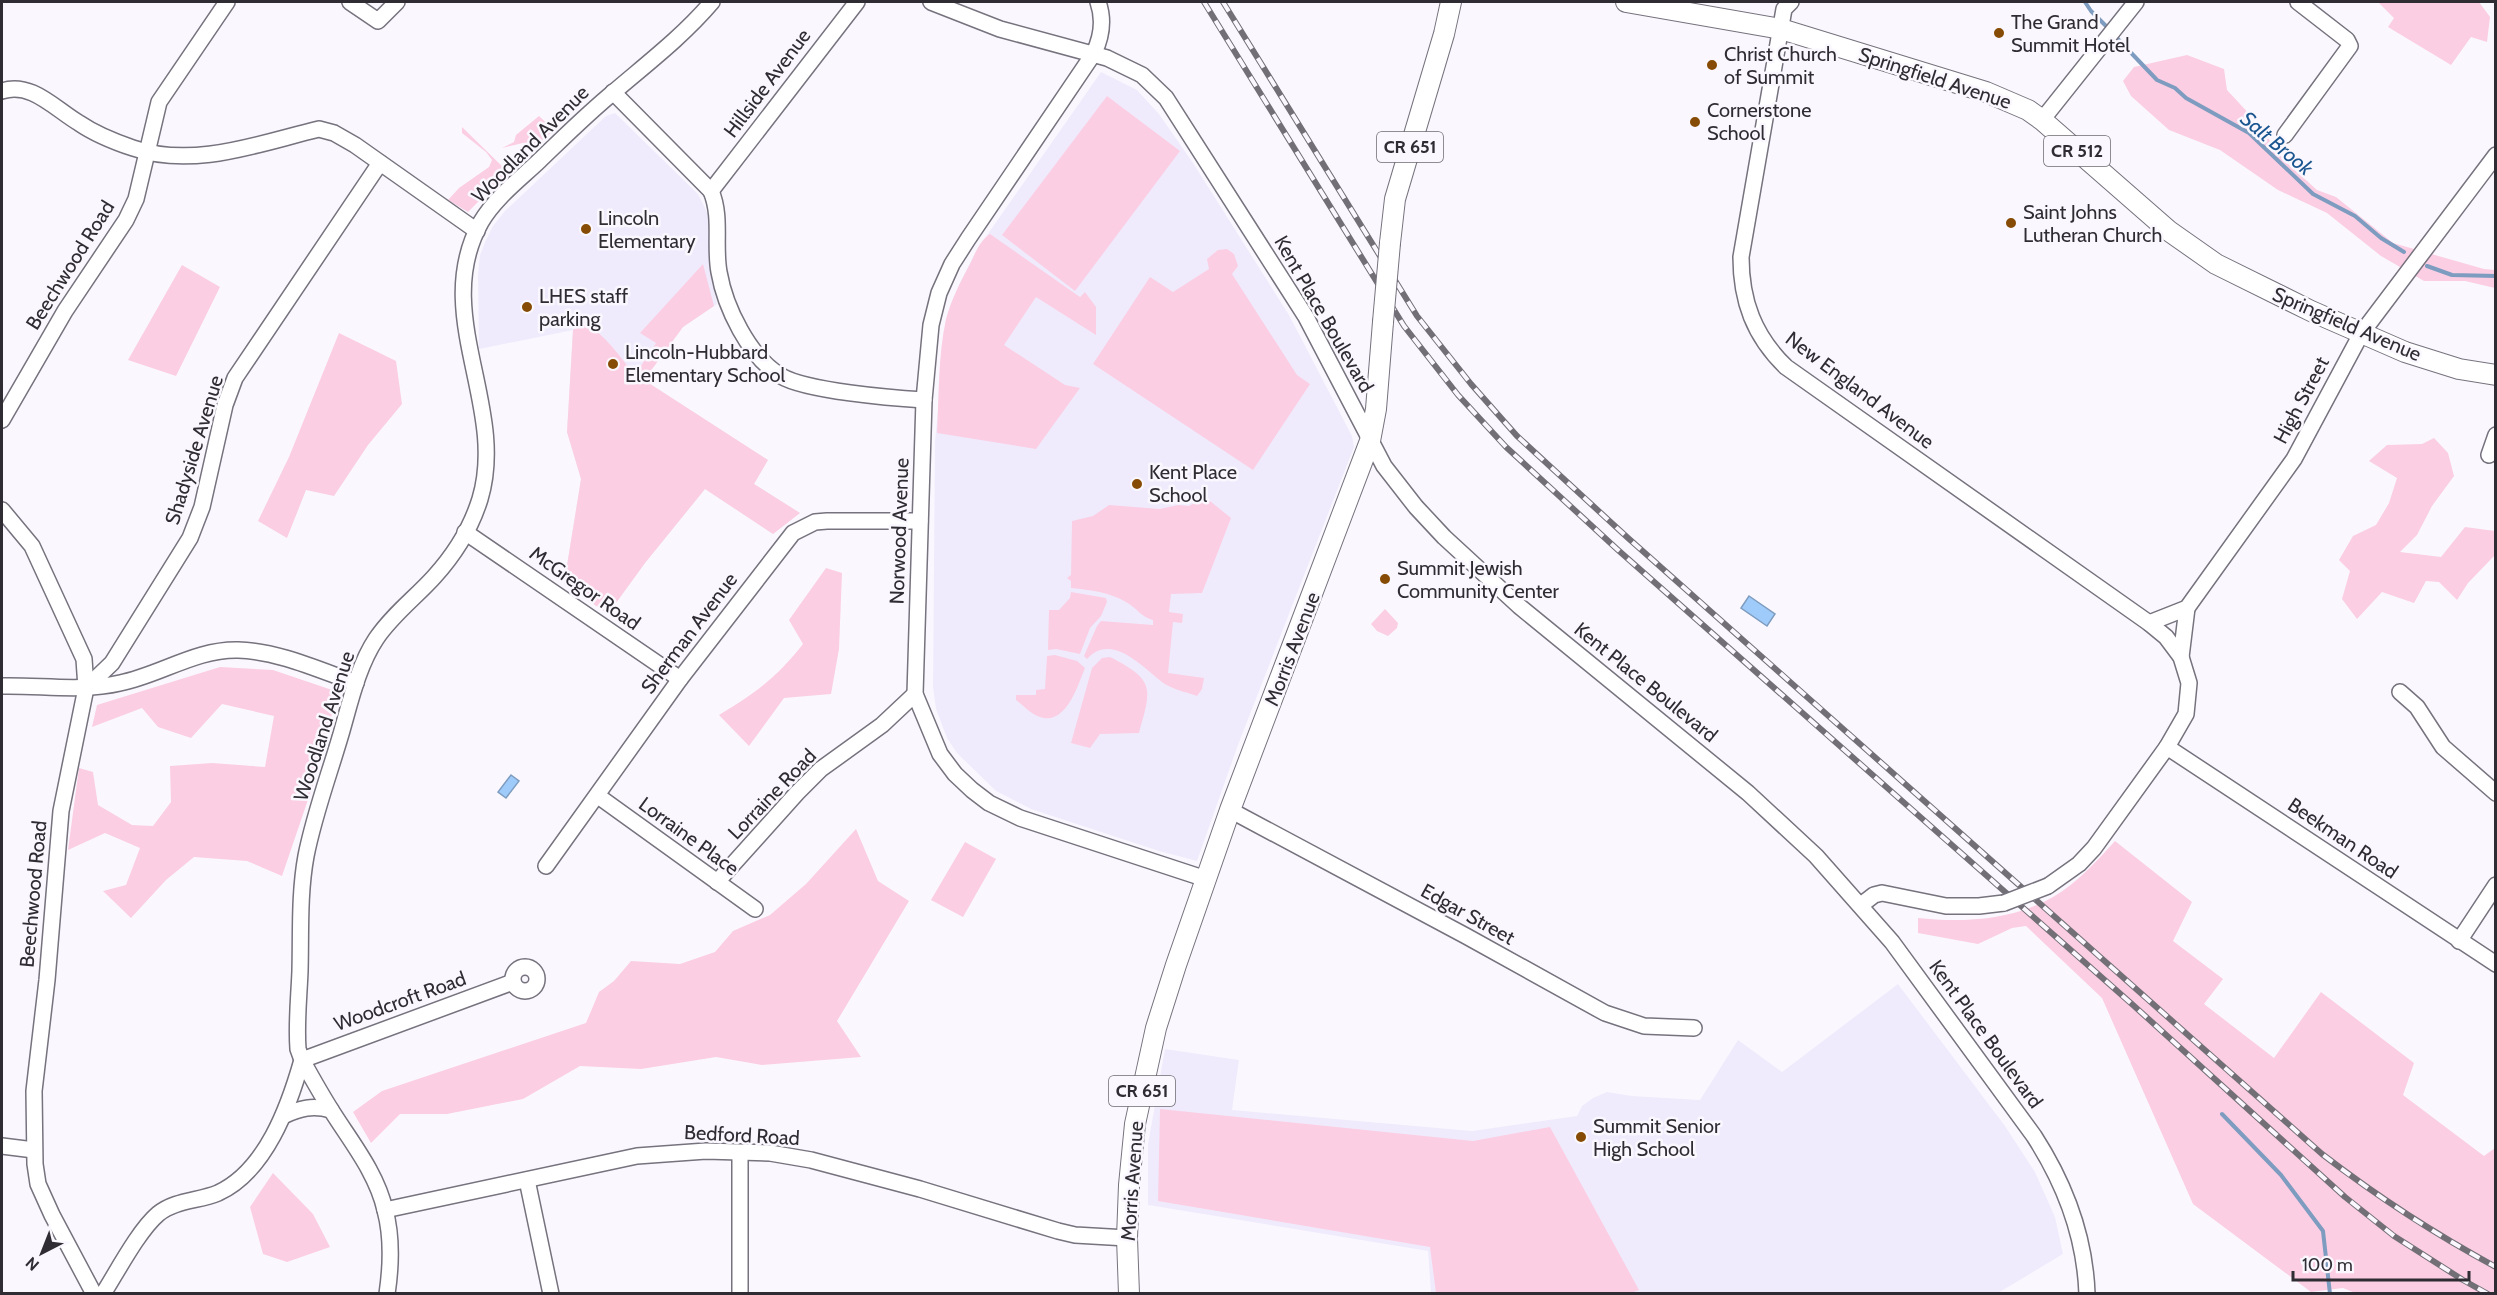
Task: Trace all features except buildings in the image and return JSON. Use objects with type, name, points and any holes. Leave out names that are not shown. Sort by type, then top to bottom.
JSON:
[{"type":"main road","name":"Morris Avenue","points":[[1129,1293],[1126,1238],[1129,1185],[1136,1124],[1147,1066],[1172,975],[1230,810],[1370,441],[1376,409],[1395,199],[1451,2]]},
{"type":"main road","name":"Springfield Avenue","points":[[1626,2],[1781,29],[1986,92],[2028,110],[2191,248],[2216,264],[2361,334],[2405,352],[2448,366],[2496,375]]},
{"type":"street","name":"Beechwood Road","points":[[2,420],[59,320],[126,220],[136,199],[159,102],[227,2]]},
{"type":"street","points":[[350,2],[378,21],[397,2]]},
{"type":"street","name":"Woodland Avenue","points":[[387,1293],[389,1248],[385,1210],[377,1186],[302,1060],[298,1039],[302,886],[306,856],[356,683],[375,640],[389,621],[447,562],[465,532],[479,501],[486,471],[487,434],[470,356],[464,314],[466,264],[477,231],[488,212],[506,193],[613,92],[674,43],[712,2]]},
{"type":"street","name":"Hillside Avenue","points":[[711,191],[857,2]]},
{"type":"street","name":"Kent Place Boulevard","points":[[932,2],[1000,29],[1094,53],[1134,71],[1166,98],[1306,318],[1384,466],[1416,507],[1479,571],[1773,814],[1861,905],[1947,1016],[2043,1150],[2060,1180],[2078,1227],[2087,1293]]},
{"type":"street","points":[[1094,53],[1100,39],[1102,24],[1098,2]]},
{"type":"street","points":[[2042,120],[2136,2]]},
{"type":"street","points":[[2285,135],[2350,46],[2347,39],[2298,2]]},
{"type":"street","name":"New England Avenue","points":[[1785,4],[1741,258],[1743,291],[1747,308],[1765,344],[1786,367],[2166,637]]},
{"type":"street","name":"Norwood Avenue","points":[[1094,53],[952,264],[939,293],[931,326],[924,400],[915,694],[940,754],[955,774],[989,803],[1020,818],[1206,879]]},
{"type":"street","points":[[2,91],[23,89],[48,101],[96,133],[135,149],[149,151],[193,155],[222,154],[319,129],[334,133],[477,231]]},
{"type":"street","points":[[613,92],[711,191],[717,204],[718,270],[723,295],[748,341],[772,369],[780,376],[801,384],[924,400]]},
{"type":"street","name":"High Street","points":[[2181,657],[2187,608],[2294,459],[2361,334],[2496,155]]},
{"type":"street","name":"Shadyside Avenue","points":[[86,688],[112,663],[190,538],[202,507],[225,405],[235,378],[380,163]]},
{"type":"street","points":[[2489,455],[2496,435]]},
{"type":"street","name":"Beechwood Road","points":[[2,510],[32,546],[84,659],[86,688],[61,811],[47,980],[34,1091],[34,1150],[38,1184],[94,1293]]},
{"type":"street","name":"Sherman Avenue","points":[[546,866],[680,679],[783,544],[798,530],[815,522],[827,521],[920,521]]},
{"type":"street","name":"McGregor Road","points":[[465,532],[680,679]]},
{"type":"street","points":[[2149,624],[2187,608]]},
{"type":"street","name":"High Street","points":[[1861,905],[1874,895],[1882,893],[1946,906],[2004,903],[2048,886],[2087,856],[2167,747],[2186,714],[2189,698],[2188,676],[2181,657],[2166,637]]},
{"type":"street","points":[[2,686],[86,688],[132,680],[211,652],[237,650],[266,654],[356,683]]},
{"type":"street","points":[[2400,692],[2417,707],[2443,747],[2471,774],[2496,793]]},
{"type":"street","name":"Lorraine Road","points":[[717,882],[796,793],[821,769],[882,725],[915,694]]},
{"type":"street","name":"Beekman Road","points":[[2167,747],[2496,964]]},
{"type":"street","name":"Lorraine Place","points":[[598,796],[755,909]]},
{"type":"street","name":"Edgar Street","points":[[1230,810],[1456,930],[1605,1013],[1644,1026],[1694,1029]]},
{"type":"street","points":[[2459,941],[2496,885]]},
{"type":"street","name":"Woodcroft Road","points":[[302,1060],[513,982]]},
{"type":"street","points":[[103,1293],[146,1227],[159,1214],[172,1206],[218,1193],[230,1185],[267,1148],[283,1116],[302,1060]]},
{"type":"street","points":[[283,1116],[311,1107],[331,1110]]},
{"type":"street","points":[[2,1146],[34,1150]]},
{"type":"street","name":"Bedford Road","points":[[385,1210],[638,1156],[695,1151],[770,1153],[837,1166],[1075,1235],[1126,1238]]},
{"type":"street","points":[[740,1153],[740,1293]]},
{"type":"street","points":[[527,1180],[551,1293]]},
{"type":"shaded area","points":[[2380,2],[2479,2],[2490,17],[2487,42],[2471,37],[2451,65],[2388,27],[2394,18]]},
{"type":"shaded area","points":[[2187,55],[2224,69],[2227,90],[2253,118],[2285,161],[2317,190],[2336,197],[2393,243],[2484,269],[2495,270],[2495,288],[2465,281],[2424,281],[2381,256],[2327,213],[2278,190],[2220,150],[2169,130],[2131,96],[2123,81],[2134,67]]},
{"type":"shaded area","name":"Kent Place School","points":[[1101,72],[1137,90],[1159,114],[1193,163],[1289,315],[1352,436],[1354,447],[1238,745],[1197,861],[1159,851],[1031,809],[996,791],[957,753],[947,738],[936,709],[933,687],[935,441],[947,318],[958,287],[976,251]]},
{"type":"shaded area","points":[[1107,96],[1180,151],[1075,291],[1002,235]]},
{"type":"shaded area","name":"Lincoln-Hubbard Elementary School","points":[[615,113],[698,194],[708,214],[710,272],[717,304],[683,327],[644,380],[768,460],[754,484],[800,513],[773,534],[705,489],[645,563],[608,614],[564,584],[581,479],[567,432],[573,330],[479,349],[478,275],[480,255],[486,240],[493,226],[505,211],[606,116]]},
{"type":"shaded area","points":[[539,116],[554,130],[535,147],[523,143],[502,148],[514,142],[516,135]]},
{"type":"shaded area","points":[[462,127],[508,172],[468,212],[448,200],[459,188],[489,167],[492,160],[486,152],[462,133]]},
{"type":"shaded area","points":[[990,234],[1080,297],[1085,292],[1096,307],[1096,335],[1036,297],[1004,345],[1065,385],[1080,388],[1036,449],[937,433],[940,362],[946,319],[956,291],[976,252],[983,240]]},
{"type":"shaded area","points":[[1227,249],[1234,254],[1238,266],[1232,274],[1297,375],[1310,384],[1253,470],[1093,364],[1150,277],[1173,292],[1209,269],[1207,259],[1218,250]]},
{"type":"shaded area","points":[[703,264],[714,306],[683,327],[644,380],[768,460],[754,484],[800,513],[773,534],[705,489],[645,563],[608,614],[564,584],[581,479],[567,432],[573,330],[581,324],[597,332],[611,345],[635,375],[656,343],[640,333]]},
{"type":"shaded area","points":[[182,265],[220,287],[176,376],[128,360]]},
{"type":"shaded area","points":[[339,333],[396,361],[402,404],[368,445],[334,496],[306,490],[287,538],[258,521],[289,457]]},
{"type":"shaded area","points":[[2434,438],[2448,453],[2454,476],[2432,506],[2417,535],[2400,552],[2441,557],[2465,527],[2495,531],[2495,555],[2468,583],[2457,600],[2439,582],[2426,581],[2414,603],[2382,592],[2357,619],[2342,599],[2350,571],[2339,560],[2353,536],[2376,525],[2389,503],[2397,478],[2369,461],[2387,445],[2422,444]]},
{"type":"shaded area","points":[[1205,497],[1231,518],[1202,593],[1171,594],[1169,612],[1183,614],[1182,623],[1173,622],[1168,673],[1204,678],[1202,689],[1197,696],[1166,684],[1126,654],[1116,650],[1106,649],[1096,652],[1087,659],[1084,656],[1101,621],[1153,625],[1153,620],[1130,604],[1113,596],[1071,588],[1071,581],[1067,578],[1071,575],[1072,521],[1093,516],[1109,505],[1160,509],[1178,505],[1189,506]]},
{"type":"shaded area","points":[[826,568],[842,573],[839,649],[831,694],[784,698],[749,746],[719,715],[765,684],[803,644],[789,620]]},
{"type":"shaded area","points":[[1071,592],[1106,598],[1107,602],[1101,616],[1090,628],[1080,654],[1056,649],[1048,650],[1049,610],[1059,610],[1070,598]]},
{"type":"shaded area","points":[[1385,609],[1398,623],[1397,628],[1388,636],[1377,631],[1371,624]]},
{"type":"shaded area","points":[[1055,655],[1077,661],[1085,668],[1075,693],[1064,710],[1057,716],[1040,717],[1016,700],[1016,695],[1036,695],[1036,690],[1045,689],[1047,656]]},
{"type":"shaded area","points":[[1110,657],[1135,672],[1146,687],[1146,705],[1139,733],[1100,734],[1090,748],[1071,743],[1092,668],[1102,658]]},
{"type":"shaded area","points":[[220,667],[273,670],[338,692],[313,785],[282,876],[247,861],[194,857],[166,880],[131,918],[103,891],[126,885],[140,848],[105,833],[68,850],[79,768],[93,772],[98,805],[132,825],[153,826],[171,802],[170,766],[212,763],[265,767],[274,716],[222,704],[191,738],[158,727],[142,708],[92,727],[97,705]]},
{"type":"shaded area","points":[[856,829],[878,881],[909,901],[837,1021],[861,1057],[762,1065],[716,1057],[641,1069],[580,1066],[523,1099],[447,1114],[400,1114],[371,1143],[353,1112],[382,1091],[586,1023],[599,992],[614,981],[631,961],[680,964],[715,952],[733,931],[770,915],[806,884]]},
{"type":"shaded area","points":[[2115,841],[2192,902],[2173,941],[2223,979],[2204,1004],[2274,1058],[2321,992],[2414,1063],[2403,1095],[2484,1156],[2495,1148],[2495,1293],[2358,1294],[2343,1288],[2311,1292],[2193,1204],[2102,998],[2026,926],[2012,928],[1978,944],[1918,933],[1918,918],[1970,920],[2005,915],[2038,905],[2070,885]]},
{"type":"shaded area","points":[[965,842],[996,859],[963,917],[931,900]]},
{"type":"shaded area","name":"Summit Senior High School","points":[[1898,984],[2005,1126],[2035,1172],[2055,1217],[2063,1254],[1998,1293],[1431,1293],[1428,1251],[1148,1205],[1148,1144],[1165,1049],[1239,1060],[1232,1110],[1472,1131],[1577,1116],[1582,1106],[1607,1092],[1632,1096],[1700,1100],[1738,1040],[1782,1072]]},
{"type":"shaded area","points":[[1160,1109],[1473,1141],[1550,1127],[1639,1290],[1628,1294],[1436,1293],[1430,1247],[1158,1201]]},
{"type":"shaded area","points":[[273,1173],[313,1214],[330,1247],[287,1262],[263,1254],[250,1207]]},
{"type":"water","points":[[1749,596],[1775,614],[1767,626],[1741,608]]},
{"type":"water","points":[[511,775],[519,781],[506,798],[498,792]]},
{"type":"waterway","name":"Salt Brook","points":[[2085,2],[2110,30]]},
{"type":"waterway","name":"Salt Brook","points":[[2115,36],[2157,80],[2175,88],[2186,98],[2249,133],[2313,194],[2355,216],[2381,238],[2404,252]]},
{"type":"waterway","name":"Salt Brook","points":[[2427,266],[2452,275],[2496,276]]},
{"type":"waterway","points":[[2222,1114],[2281,1175],[2323,1231],[2330,1294]]},
{"type":"railway","points":[[1204,2],[1404,326],[1458,395],[1506,447],[1618,550],[2133,1005],[2345,1197],[2394,1236],[2488,1294]]},
{"type":"railway","points":[[1223,2],[1417,316],[1471,384],[1517,436],[1628,538],[2322,1154],[2406,1214],[2496,1267]]},
{"type":"place","name":"The Grand Summit Hotel","points":[[1999,33]]},
{"type":"place","name":"Christ Church of Summit","points":[[1712,65]]},
{"type":"place","name":"Cornerstone School","points":[[1695,122]]},
{"type":"place","name":"Saint Johns Lutheran Church","points":[[2011,223]]},
{"type":"place","name":"Lincoln Elementary","points":[[586,229]]},
{"type":"place","name":"LHES staff parking","points":[[527,307]]},
{"type":"place","name":"Lincoln-Hubbard Elementary School","points":[[613,364]]},
{"type":"place","name":"Kent Place School","points":[[1137,484]]},
{"type":"place","name":"Summit Jewish Community Center","points":[[1385,579]]},
{"type":"place","name":"Summit Senior High School","points":[[1581,1137]]}]
